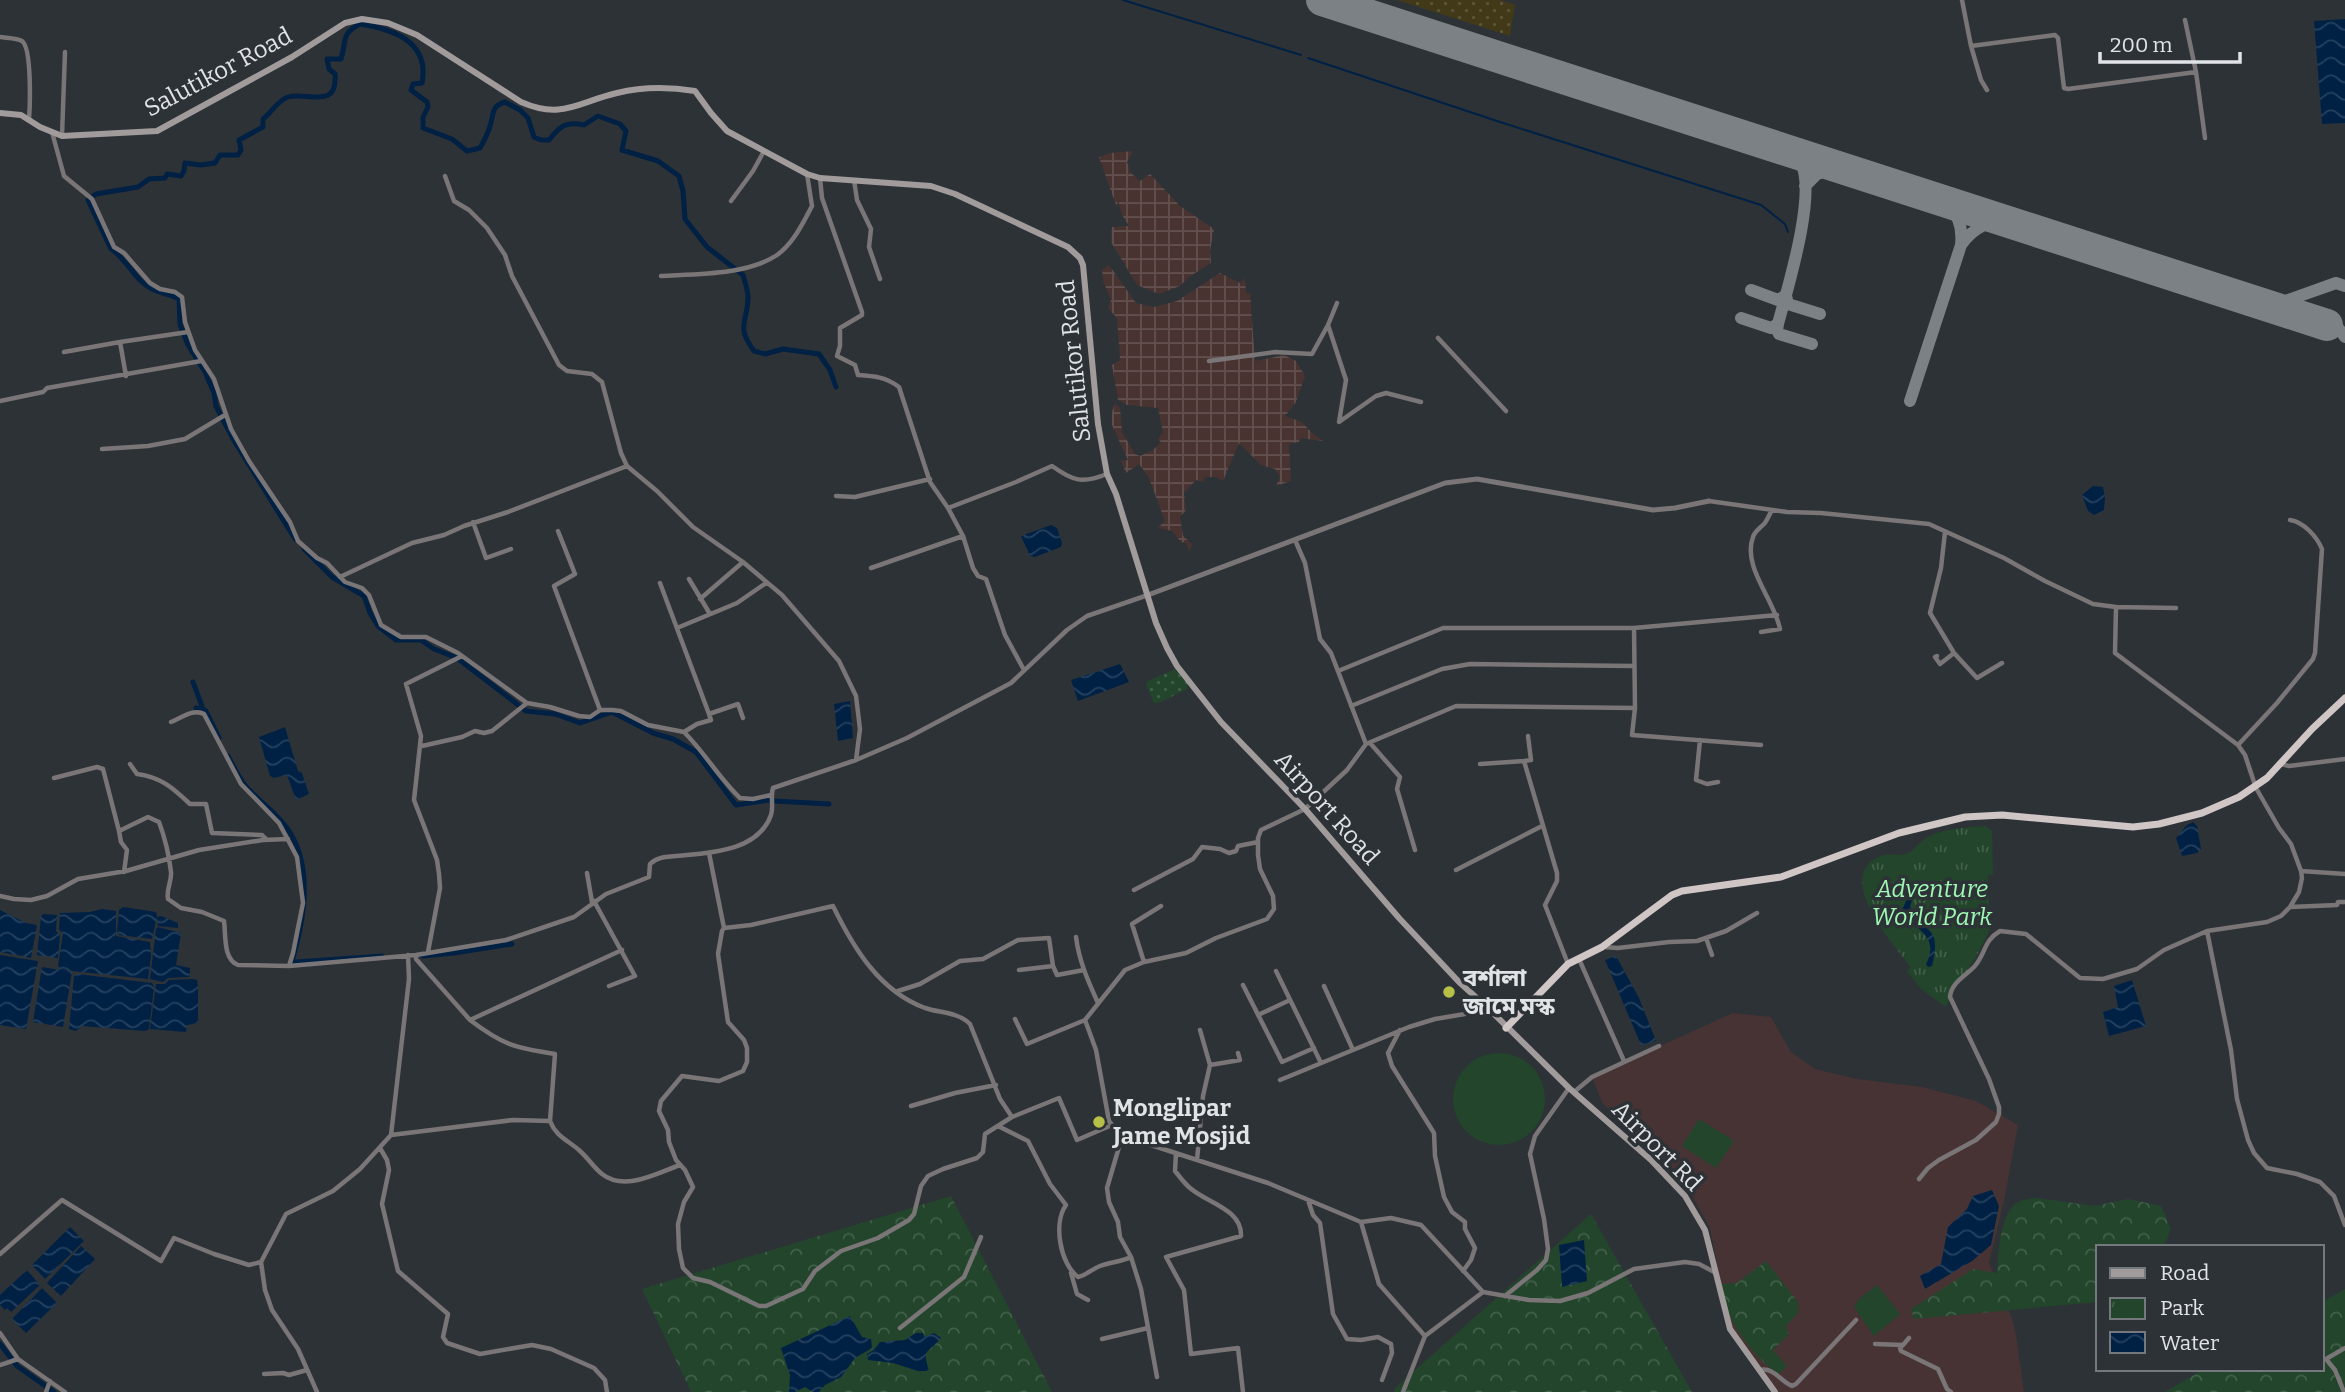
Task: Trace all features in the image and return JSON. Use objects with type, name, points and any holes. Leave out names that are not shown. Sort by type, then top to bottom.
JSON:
[{"type":"highway","points":[[1506,1028],[1568,964],[1602,947],[1672,895],[1682,891],[1781,877],[1876,841],[1927,825],[1965,817],[2002,815],[2144,826],[2202,813],[2256,788],[2345,698]]},
{"type":"main road","name":"Salutikor Road","points":[[0,113],[21,115],[62,136],[157,131],[292,57],[349,20],[362,19],[388,23],[416,35],[522,102],[538,109],[561,111],[629,90],[695,91],[727,131],[807,174],[820,178],[917,184],[944,190],[1068,247],[1080,258],[1083,265],[1098,424],[1107,474],[1116,494],[1148,595]]},
{"type":"main road","name":"Airport Road","points":[[1148,595],[1167,648],[1177,666],[1221,722],[1305,809],[1441,963],[1506,1028]]},
{"type":"main road","name":"Airport Rd","points":[[1506,1028],[1651,1160],[1685,1196],[1705,1230],[1730,1329],[1775,1392]]},
{"type":"street","points":[[1962,0],[1970,46],[1987,90]]},
{"type":"street","points":[[2185,20],[2196,72],[2205,138]]},
{"type":"street","points":[[1970,46],[2055,35],[2059,38],[2064,88],[2068,89],[2196,72]]},
{"type":"street","points":[[0,37],[22,41],[26,45],[29,58],[29,119]]},
{"type":"street","points":[[62,136],[65,52]]},
{"type":"street","points":[[52,132],[64,176],[90,197],[114,247],[124,253],[150,283],[182,297],[188,332],[201,361],[214,379],[225,415],[249,461],[290,522],[298,541],[327,563],[345,582],[362,588],[369,595],[381,625],[391,632],[409,638],[426,637],[525,704],[590,717],[600,710],[621,711],[648,725],[684,732],[704,752],[723,782],[740,798],[753,799],[771,795]]},
{"type":"street","points":[[731,201],[764,151]]},
{"type":"street","points":[[661,276],[746,270],[777,255],[791,241],[812,206],[807,174]]},
{"type":"street","points":[[445,177],[454,201],[469,210],[487,228],[505,255],[512,276],[559,365],[567,371],[592,373],[602,382],[627,466],[693,527],[743,562],[782,595],[839,661],[856,696],[860,729],[856,760]]},
{"type":"street","points":[[820,178],[822,198],[862,312],[839,328],[841,346],[837,356],[855,365],[858,375],[880,377],[899,387],[930,480],[963,536],[973,568],[978,576],[986,579],[1004,635],[1024,670]]},
{"type":"street","points":[[854,180],[857,200],[871,229],[869,247],[880,279]]},
{"type":"street","points":[[1209,361],[1275,352],[1312,355],[1337,303]]},
{"type":"street","points":[[1328,325],[1346,380],[1339,422],[1376,396],[1386,393],[1421,402]]},
{"type":"street","points":[[64,352],[188,332]]},
{"type":"street","points":[[1438,338],[1506,411]]},
{"type":"street","points":[[120,342],[126,376]]},
{"type":"street","points":[[0,401],[43,392],[47,388],[201,361]]},
{"type":"street","points":[[102,449],[148,446],[185,439],[225,415]]},
{"type":"street","points":[[340,577],[412,543],[444,535],[627,466]]},
{"type":"street","points":[[948,508],[1052,466],[1069,478],[1079,481],[1107,474]]},
{"type":"street","points":[[119,831],[148,817],[159,822],[172,875],[166,892],[168,899],[181,908],[202,912],[224,921],[228,958],[238,965],[289,966],[416,955],[490,944],[525,935],[573,917],[593,902],[649,877],[650,864],[657,858],[709,853],[736,847],[760,832],[772,813],[773,788],[856,760],[907,738],[1011,683],[1067,630],[1087,616],[1445,484],[1478,479],[1653,510],[1709,500],[1772,510],[1929,524],[2004,558],[2093,604],[2176,608]]},
{"type":"street","points":[[836,496],[855,497],[930,480]]},
{"type":"street","points":[[1760,632],[1780,629],[1777,615],[1750,560],[1750,545],[1754,533],[1765,523],[1772,510]]},
{"type":"street","points":[[2238,745],[2277,703],[2315,653],[2323,554],[2321,545],[2305,528],[2298,521],[2290,520]]},
{"type":"street","points":[[473,522],[485,558],[511,549]]},
{"type":"street","points":[[558,531],[575,574],[554,586],[600,710]]},
{"type":"street","points":[[1945,532],[1941,568],[1930,613],[1954,653],[1978,678],[2002,663]]},
{"type":"street","points":[[871,568],[963,536]]},
{"type":"street","points":[[1294,540],[1305,563],[1320,639],[1331,653],[1350,706],[1368,743],[1400,776],[1397,789],[1415,850]]},
{"type":"street","points":[[700,599],[743,562]]},
{"type":"street","points":[[689,579],[710,614]]},
{"type":"street","points":[[660,583],[711,720],[684,732]]},
{"type":"street","points":[[677,628],[737,603],[766,583]]},
{"type":"street","points":[[1919,1179],[1939,1160],[1976,1140],[1996,1122],[1999,1114],[1989,1079],[1950,997],[1954,985],[1975,966],[1991,937],[2000,931],[2026,934],[2080,978],[2103,979],[2137,969],[2164,950],[2207,930],[2267,922],[2281,916],[2299,892],[2301,871],[2291,844],[2256,788],[2245,755],[2238,745],[2115,653],[2116,607]]},
{"type":"street","points":[[1338,671],[1443,628],[1634,628],[1777,615]]},
{"type":"street","points":[[1634,628],[1635,708],[1632,735],[1761,745]]},
{"type":"street","points":[[1937,656],[1935,657],[1940,664],[1954,653]]},
{"type":"street","points":[[428,952],[440,888],[439,874],[437,860],[414,800],[418,757],[422,746],[418,722],[406,684],[459,658]]},
{"type":"street","points":[[1350,706],[1442,669],[1470,664],[1634,666]]},
{"type":"street","points":[[422,746],[462,737],[475,731],[484,733],[492,730],[525,704]]},
{"type":"street","points":[[709,714],[738,704],[743,718]]},
{"type":"street","points":[[1015,1019],[1027,1044],[1085,1020],[1125,970],[1144,962],[1186,953],[1268,919],[1274,909],[1273,896],[1260,869],[1258,842],[1261,830],[1305,809],[1347,770],[1368,743],[1456,706],[1635,708]]},
{"type":"street","points":[[171,722],[193,712],[204,714],[241,784],[279,823],[297,857],[303,903],[289,966]]},
{"type":"street","points":[[1480,764],[1531,760],[1528,736]]},
{"type":"street","points":[[1700,740],[1696,780],[1707,785],[1718,782]]},
{"type":"street","points":[[2281,764],[2289,766],[2345,759]]},
{"type":"street","points":[[1524,761],[1557,873],[1557,881],[1545,905],[1568,964]]},
{"type":"street","points":[[130,764],[137,774],[150,775],[168,783],[190,804],[206,804],[212,833],[262,835],[266,840]]},
{"type":"street","points":[[54,778],[97,767],[103,769],[121,842],[127,850],[124,872]]},
{"type":"street","points":[[1456,870],[1542,827]]},
{"type":"street","points":[[0,896],[31,900],[47,896],[78,879],[124,872],[199,850],[288,839]]},
{"type":"street","points":[[1134,890],[1193,859],[1202,847],[1229,853],[1238,846],[1258,842]]},
{"type":"street","points":[[709,853],[724,928],[718,954],[728,1022],[744,1040],[747,1062],[743,1071],[719,1082],[682,1076],[661,1101],[659,1111],[668,1130],[669,1142],[676,1160],[685,1170],[693,1187],[684,1202],[678,1224],[679,1250],[684,1268],[694,1278],[710,1282],[759,1306],[773,1305],[803,1289],[815,1271],[841,1251],[878,1238],[909,1220],[914,1214],[921,1186],[928,1176],[977,1158],[983,1152],[985,1134],[1012,1117],[1059,1098],[1077,1140],[1112,1125]]},
{"type":"street","points":[[2301,871],[2345,873]]},
{"type":"street","points":[[587,873],[593,902],[635,976],[609,986]]},
{"type":"street","points":[[2290,907],[2337,905],[2338,902],[2345,902]]},
{"type":"street","points":[[724,928],[751,925],[833,906],[860,956],[897,992],[924,1007],[962,1017],[973,1028],[1000,1099],[1012,1117]]},
{"type":"street","points":[[1144,962],[1132,923],[1161,906]]},
{"type":"street","points":[[1602,947],[1618,948],[1706,939],[1727,931],[1757,913]]},
{"type":"street","points":[[2207,930],[2231,1050],[2237,1099],[2254,1153],[2267,1168],[2320,1182],[2334,1196],[2345,1225]]},
{"type":"street","points":[[1076,937],[1084,970],[1098,1003]]},
{"type":"street","points":[[897,992],[919,984],[960,961],[983,959],[1018,940],[1049,938],[1057,975],[1084,970]]},
{"type":"street","points":[[1706,939],[1712,954]]},
{"type":"street","points":[[470,1020],[622,950]]},
{"type":"street","points":[[317,1392],[298,1349],[272,1310],[265,1290],[261,1262],[286,1214],[333,1191],[360,1169],[391,1135],[409,979],[408,955]]},
{"type":"street","points":[[416,955],[416,959],[470,1020],[486,1034],[512,1046],[555,1054],[550,1121],[554,1131],[574,1146],[602,1174],[635,1182],[680,1165]]},
{"type":"street","points":[[1579,958],[1625,1061]]},
{"type":"street","points":[[1019,970],[1053,966]]},
{"type":"street","points":[[1276,971],[1321,1063]]},
{"type":"street","points":[[1243,985],[1282,1062],[1314,1048]]},
{"type":"street","points":[[1324,986],[1353,1049]]},
{"type":"street","points":[[1258,1015],[1290,1000]]},
{"type":"street","points":[[1280,1080],[1400,1030],[1435,1019],[1490,1010]]},
{"type":"street","points":[[1085,1020],[1096,1050],[1109,1121],[1120,1135],[1268,1183],[1361,1222],[1391,1218],[1421,1225],[1483,1293],[1560,1301],[1588,1293],[1634,1269],[1685,1262],[1699,1264],[1717,1274]]},
{"type":"street","points":[[1197,1160],[1203,1096],[1210,1065],[1200,1030]]},
{"type":"street","points":[[1400,1030],[1388,1053],[1392,1066],[1434,1133],[1435,1156],[1444,1197],[1452,1212],[1465,1222],[1465,1229],[1475,1248],[1463,1271]]},
{"type":"street","points":[[1504,1296],[1546,1260],[1548,1249],[1544,1219],[1530,1154],[1535,1136],[1571,1090],[1591,1077],[1659,1046]]},
{"type":"street","points":[[1210,1065],[1240,1060],[1238,1054]]},
{"type":"street","points":[[911,1106],[996,1085]]},
{"type":"street","points":[[391,1135],[513,1120],[550,1121]]},
{"type":"street","points":[[998,1126],[1028,1142],[1050,1184],[1063,1199],[1066,1205],[1060,1213],[1059,1229],[1077,1294],[1088,1300]]},
{"type":"street","points":[[1120,1135],[1107,1188],[1109,1202],[1141,1289],[1157,1377]]},
{"type":"street","points":[[380,1148],[389,1170],[382,1204],[398,1271],[448,1314],[449,1321],[443,1337],[447,1343],[480,1354],[532,1345],[551,1349],[594,1368],[605,1380],[607,1392]]},
{"type":"street","points":[[1176,1153],[1175,1171],[1189,1188],[1224,1208],[1241,1227],[1241,1236],[1166,1257],[1184,1290],[1191,1354],[1238,1348],[1243,1392]]},
{"type":"street","points":[[1308,1199],[1312,1215],[1320,1223],[1333,1314],[1347,1339],[1378,1337],[1391,1344],[1392,1353],[1382,1380]]},
{"type":"street","points":[[0,1254],[62,1200],[162,1261],[174,1238],[249,1265],[261,1262]]},
{"type":"street","points":[[1361,1222],[1379,1284],[1425,1336]]},
{"type":"street","points":[[900,1328],[964,1277],[981,1237]]},
{"type":"street","points":[[1070,1272],[1078,1277],[1087,1275],[1101,1266],[1131,1257]]},
{"type":"street","points":[[1403,1392],[1425,1336],[1483,1293]]},
{"type":"street","points":[[1759,1370],[1771,1371],[1792,1386],[1796,1384],[1856,1320]]},
{"type":"street","points":[[1102,1339],[1148,1328]]},
{"type":"street","points":[[0,1333],[18,1359],[65,1392]]},
{"type":"street","points":[[1909,1338],[1900,1348],[1902,1351],[1938,1369],[1951,1392]]},
{"type":"street","points":[[1875,1344],[1903,1345]]},
{"type":"street","points":[[2344,1392],[2335,1370],[2326,1359],[2345,1348]]},
{"type":"street","points":[[0,1365],[18,1359]]},
{"type":"street","points":[[264,1374],[289,1375],[308,1370]]},
{"type":"street","points":[[46,1391],[50,1381]]},
{"type":"shaded area","points":[[1133,151],[1127,162],[1131,173],[1140,181],[1150,174],[1180,206],[1214,229],[1211,263],[1180,286],[1159,294],[1137,285],[1111,242],[1112,227],[1129,226],[1122,215],[1118,200],[1117,208],[1099,157]]},
{"type":"shaded area","points":[[1109,265],[1136,303],[1154,307],[1177,301],[1220,273],[1240,283],[1245,278],[1246,293],[1250,293],[1255,361],[1284,355],[1296,361],[1305,376],[1296,402],[1285,416],[1302,422],[1323,441],[1300,438],[1299,442],[1289,444],[1291,481],[1276,486],[1280,477],[1275,469],[1261,465],[1239,443],[1223,481],[1216,477],[1205,477],[1203,482],[1196,480],[1184,493],[1186,510],[1180,517],[1183,536],[1192,544],[1190,552],[1186,543],[1181,542],[1172,531],[1158,528],[1165,521],[1148,476],[1139,464],[1126,473],[1121,461],[1128,460],[1112,425],[1115,403],[1120,408],[1122,432],[1135,454],[1140,456],[1153,450],[1161,442],[1158,439],[1163,432],[1158,408],[1127,405],[1118,400],[1112,365],[1120,360],[1117,318],[1108,308],[1111,300],[1103,281],[1102,270]]},
{"type":"shaded area","points":[[1733,1013],[1771,1017],[1791,1052],[1815,1069],[1857,1079],[1922,1087],[1976,1101],[2018,1125],[1989,1263],[2012,1318],[2024,1392],[1777,1392],[1730,1329],[1710,1228],[1689,1190],[1654,1152],[1603,1104],[1592,1077]]},
{"type":"green space","points":[[1175,669],[1188,684],[1187,689],[1154,703],[1146,685],[1148,681]]},
{"type":"green space","name":"Adventure World Park","points":[[1985,826],[1992,831],[1993,874],[1988,875],[1990,929],[1946,1007],[1921,989],[1907,971],[1911,967],[1870,909],[1862,877],[1868,864],[1883,855],[1908,853],[1926,838],[1939,832]]},
{"type":"green space","points":[[1499,1053],[1525,1061],[1537,1073],[1545,1099],[1537,1125],[1525,1137],[1499,1145],[1473,1137],[1461,1125],[1453,1099],[1461,1073],[1473,1061]]},
{"type":"green space","points":[[1699,1119],[1734,1141],[1716,1168],[1682,1146]]},
{"type":"green space","points":[[951,1196],[1052,1392],[691,1392],[642,1289]]},
{"type":"green space","points":[[2037,1198],[2095,1206],[2128,1199],[2161,1206],[2171,1229],[2165,1245],[2096,1245],[2096,1302],[1914,1319],[1911,1309],[1973,1269],[1997,1273],[2004,1223],[2013,1206],[2020,1201]]},
{"type":"green space","points":[[1591,1214],[1692,1392],[1394,1392],[1395,1388]]},
{"type":"green space","points":[[1766,1261],[1798,1302],[1799,1312],[1786,1326],[1789,1334],[1773,1350],[1787,1366],[1779,1374],[1757,1355],[1736,1328],[1728,1311],[1722,1284],[1737,1283]]},
{"type":"green space","points":[[1877,1285],[1900,1314],[1874,1336],[1854,1307],[1859,1299]]},
{"type":"green space","points":[[2345,1289],[2345,1392],[2165,1392],[2201,1371],[2324,1371],[2324,1301]]},
{"type":"sand","points":[[1397,0],[1501,0],[1515,5],[1510,36]]},
{"type":"water","points":[[2345,19],[2345,123],[2322,124],[2314,21]]},
{"type":"water","points":[[2093,486],[2103,487],[2105,497],[2104,510],[2094,515],[2088,511],[2082,495]]},
{"type":"water","points":[[1051,525],[1057,528],[1061,547],[1035,557],[1030,556],[1021,536]]},
{"type":"water","points":[[1120,664],[1129,682],[1078,701],[1071,680]]},
{"type":"water","points":[[850,701],[853,738],[838,741],[834,704]]},
{"type":"water","points":[[285,727],[298,771],[302,773],[309,794],[296,800],[287,775],[274,778],[270,776],[259,737]]},
{"type":"water","points":[[2193,822],[2197,826],[2201,849],[2197,853],[2182,856],[2176,838]]},
{"type":"water","points":[[1911,890],[1915,893],[1910,906],[1920,922],[1930,931],[1935,942],[1932,966],[1928,967],[1928,940],[1902,910]]},
{"type":"water","points":[[123,907],[156,912],[152,939],[119,935],[119,910]]},
{"type":"water","points":[[102,909],[116,911],[116,936],[150,942],[148,979],[62,970],[72,972],[63,1027],[33,1022],[42,967],[60,970],[58,965],[63,934],[59,929],[60,913]]},
{"type":"water","points":[[0,910],[26,923],[37,925],[31,958],[0,952]]},
{"type":"water","points":[[43,914],[57,915],[56,931],[60,936],[58,958],[37,955]]},
{"type":"water","points":[[157,917],[178,923],[178,928],[158,926]]},
{"type":"water","points":[[158,927],[181,933],[176,965],[190,968],[190,977],[168,978],[163,982],[150,979]]},
{"type":"water","points":[[0,955],[38,961],[26,1029],[0,1025]]},
{"type":"water","points":[[1616,956],[1639,998],[1656,1041],[1641,1045],[1605,960]]},
{"type":"water","points":[[77,974],[152,983],[154,987],[149,1029],[145,1031],[82,1026],[76,1031],[69,1029],[74,976]]},
{"type":"water","points":[[169,980],[197,980],[198,986],[198,1023],[187,1025],[186,1032],[150,1029],[156,984],[165,984]]},
{"type":"water","points":[[2132,980],[2146,1026],[2109,1036],[2103,1012],[2118,1007],[2114,986]]},
{"type":"water","points":[[1992,1190],[1999,1206],[1991,1245],[1972,1261],[1925,1289],[1920,1276],[1941,1264],[1948,1227],[1967,1209],[1973,1196]]},
{"type":"water","points":[[70,1227],[84,1241],[45,1279],[32,1265]]},
{"type":"water","points":[[1584,1240],[1587,1281],[1562,1287],[1559,1245]]},
{"type":"water","points":[[81,1246],[95,1259],[61,1296],[47,1283]]},
{"type":"water","points":[[27,1270],[40,1285],[11,1312],[7,1308],[5,1310],[0,1305],[0,1295]]},
{"type":"water","points":[[42,1288],[57,1303],[26,1333],[12,1319]]},
{"type":"water","points":[[850,1316],[862,1337],[871,1339],[872,1348],[855,1358],[841,1377],[825,1385],[819,1392],[805,1387],[789,1392],[790,1375],[781,1348]]},
{"type":"water","points":[[916,1333],[923,1333],[924,1337],[934,1333],[941,1338],[926,1354],[929,1371],[868,1360],[867,1354],[880,1342],[905,1340]]},
{"type":"waterway","points":[[1123,0],[1301,55]]},
{"type":"waterway","points":[[295,539],[233,439],[216,406],[205,372],[188,345],[180,324],[179,299],[146,285],[111,249],[88,200],[96,194],[138,187],[149,179],[165,178],[167,174],[181,176],[185,163],[215,163],[220,155],[238,155],[241,150],[239,140],[263,127],[263,119],[284,99],[295,96],[326,96],[331,92],[335,85],[335,74],[329,69],[327,59],[341,59],[345,38],[349,31],[360,24],[396,34],[414,47],[423,69],[422,83],[413,84],[411,90],[427,102],[423,128],[452,139],[467,151],[480,148],[495,108],[505,102],[528,118],[534,137],[541,140],[549,140],[564,126],[584,125],[598,116],[620,124],[626,131],[622,150],[658,161],[679,176],[685,219],[707,247],[743,275],[748,297],[744,329],[754,351],[765,354],[783,349],[819,354],[830,370],[836,387]]},
{"type":"waterway","points":[[1308,58],[1761,205],[1785,224],[1788,232]]},
{"type":"waterway","points":[[304,549],[332,577],[364,596],[378,626],[396,640],[421,640],[434,649],[457,658],[526,711],[555,714],[580,723],[612,712],[696,752],[736,805],[769,800]]},
{"type":"waterway","points":[[193,682],[203,709]]},
{"type":"waterway","points":[[196,708],[206,711],[219,738]]},
{"type":"waterway","points":[[228,756],[244,784],[282,822],[299,853],[303,871],[303,908],[292,961],[382,956]]},
{"type":"waterway","points":[[774,801],[829,804]]},
{"type":"waterway","points":[[423,956],[512,944]]},
{"type":"waterway","points":[[0,1344],[17,1366],[54,1392]]},
{"type":"taxiway","points":[[1778,324],[1799,242],[1805,196],[1805,177],[1801,163],[1789,151]]},
{"type":"taxiway","points":[[1805,186],[1817,174],[1837,167]]},
{"type":"taxiway","points":[[1943,201],[1958,220],[1961,245],[1982,226],[2010,223]]},
{"type":"taxiway","points":[[1910,401],[1961,245]]},
{"type":"taxiway","points":[[2266,306],[2336,283],[2345,286]]},
{"type":"taxiway","points":[[1751,290],[1778,300],[1786,295]]},
{"type":"taxiway","points":[[1786,296],[1788,304],[1820,314]]},
{"type":"taxiway","points":[[1741,318],[1771,328],[1778,324],[1779,334],[1812,344]]},
{"type":"taxiway","points":[[2327,325],[2339,329],[2345,337]]},
{"type":"runway","points":[[1322,0],[2327,325]]},
{"type":"place","name":"বর্শালা জামে মস্ক","points":[[1449,992]]},
{"type":"place","name":"Monglipar Jame Mosjid","points":[[1099,1122]]}]
